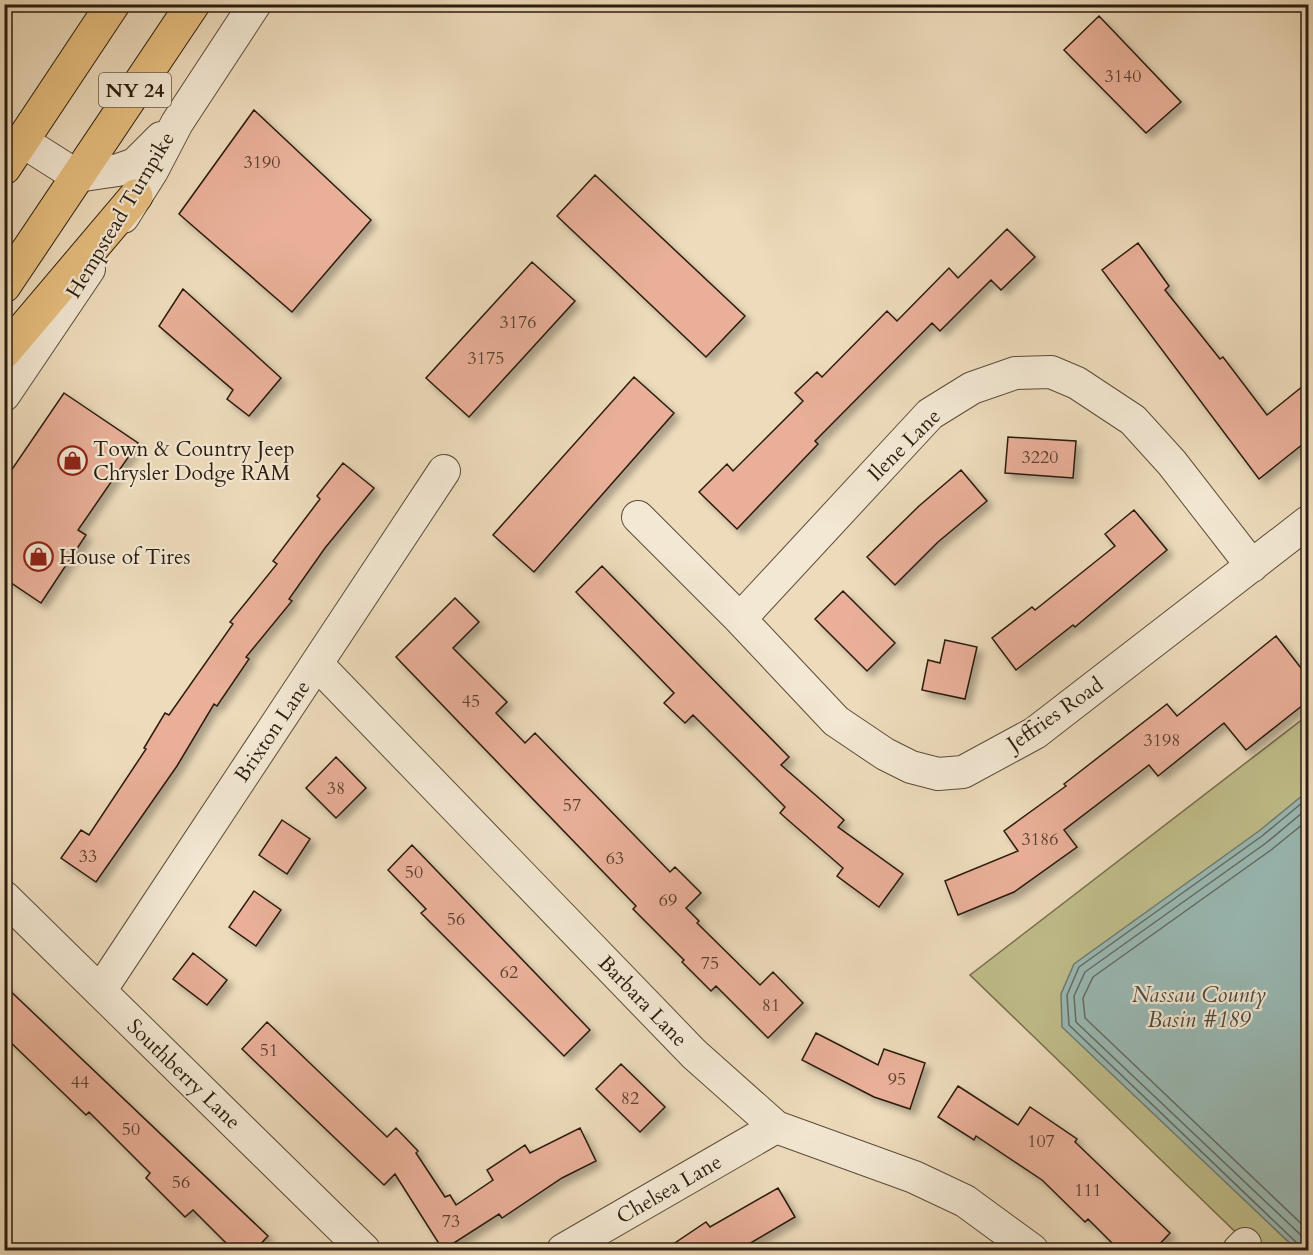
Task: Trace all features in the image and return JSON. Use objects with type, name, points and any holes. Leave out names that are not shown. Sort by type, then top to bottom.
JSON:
[{"type":"main road","name":"NY 24","points":[[13,155],[113,4]]},
{"type":"main road","name":"NY 24","points":[[4,286],[193,4]]},
{"type":"main road","points":[[4,352],[136,196]]},
{"type":"street","name":"Hempstead Turnpike","points":[[4,395],[106,246],[177,123],[255,4]]},
{"type":"street","points":[[13,155],[77,176],[118,170],[135,164],[177,123]]},
{"type":"street","name":"Ilene Lane","points":[[740,619],[930,414],[972,388],[1015,373],[1051,372],[1077,383],[1133,420],[1172,463],[1252,566]]},
{"type":"street","name":"Brixton Lane","points":[[100,991],[444,471]]},
{"type":"street","name":"Jeffries Road","points":[[638,517],[740,619],[836,721],[885,754],[911,767],[938,774],[963,772],[1035,733],[1308,522]]},
{"type":"street","name":"Barbara Lane","points":[[317,664],[694,1054],[776,1127],[914,1177],[965,1201],[1032,1251]]},
{"type":"street","name":"Southberry Lane","points":[[4,897],[364,1251]]},
{"type":"street","name":"Chelsea Lane","points":[[563,1251],[776,1127]]},
{"type":"shaded area","name":"Nassau County Basin #189","points":[[1308,715],[1308,1250],[1254,1250],[970,975]]},
{"type":"water","name":"Nassau County Basin #189","points":[[1308,791],[1308,1250],[1297,1250],[1062,1027],[1061,994],[1074,964],[1259,831]]},
{"type":"building","points":[[1099,16],[1181,102],[1146,133],[1064,50]]},
{"type":"building","points":[[254,110],[371,220],[292,312],[179,214]]},
{"type":"building","points":[[595,175],[745,316],[706,357],[557,216]]},
{"type":"building","points":[[1007,229],[1035,257],[1001,290],[991,280],[940,331],[932,323],[815,441],[818,444],[737,529],[699,492],[727,464],[733,471],[803,401],[795,393],[817,372],[822,377],[887,311],[897,321],[949,268],[958,278]]},
{"type":"building","points":[[1138,243],[1169,286],[1165,290],[1220,359],[1223,357],[1267,415],[1308,382],[1308,440],[1259,479],[1102,270]]},
{"type":"building","points":[[532,262],[575,301],[469,417],[426,378]]},
{"type":"building","points":[[183,289],[281,378],[249,416],[227,399],[233,390],[159,326]]},
{"type":"building","points":[[634,377],[674,413],[534,572],[493,535]]},
{"type":"building","name":"Town & Country Jeep Chrysler Dodge RAM","points":[[64,393],[138,443],[78,530],[86,535],[41,603],[4,578],[4,481]]},
{"type":"building","points":[[1008,437],[1076,441],[1073,478],[1005,473]]},
{"type":"building","points":[[343,463],[374,488],[325,548],[289,599],[292,601],[246,657],[249,659],[217,706],[214,704],[177,766],[96,882],[61,858],[81,830],[89,835],[146,749],[144,748],[165,713],[169,715],[233,624],[230,622],[277,564],[273,561],[320,499],[317,496]]},
{"type":"building","points":[[961,470],[987,501],[938,542],[895,585],[867,557],[919,506]]},
{"type":"building","points":[[1134,510],[1167,550],[1075,627],[1073,625],[1016,670],[992,638],[1032,607],[1035,610],[1115,546],[1105,534]]},
{"type":"building","points":[[602,566],[789,757],[781,765],[844,820],[838,827],[903,874],[879,907],[837,876],[843,868],[780,813],[785,807],[693,715],[685,723],[664,703],[674,693],[576,592]]},
{"type":"building","points":[[843,591],[895,643],[867,671],[815,619]]},
{"type":"building","points":[[455,598],[479,622],[453,648],[507,702],[496,713],[525,743],[535,733],[670,872],[675,867],[701,893],[686,908],[699,921],[697,923],[760,985],[773,972],[803,1003],[768,1038],[716,986],[711,991],[682,962],[684,960],[633,909],[636,906],[396,657]]},
{"type":"building","points":[[1276,636],[1308,677],[1308,701],[1246,750],[1224,723],[1158,776],[1149,765],[1064,830],[1077,847],[1014,892],[958,915],[945,881],[1018,851],[1004,831],[1066,786],[1064,784],[1167,704],[1177,716]]},
{"type":"building","points":[[945,640],[977,647],[965,699],[922,690],[928,660],[940,663]]},
{"type":"building","points":[[336,757],[366,788],[336,818],[306,788]]},
{"type":"building","points":[[282,820],[310,839],[287,874],[259,855]]},
{"type":"building","points":[[412,845],[590,1030],[564,1056],[421,913],[426,909],[388,870]]},
{"type":"building","points":[[254,891],[281,910],[256,946],[229,927]]},
{"type":"building","points":[[193,953],[227,980],[207,1005],[173,979]]},
{"type":"building","points":[[4,985],[268,1236],[254,1251],[234,1251],[193,1210],[185,1217],[146,1178],[150,1173],[89,1112],[86,1115],[4,1036]]},
{"type":"building","points":[[267,1022],[387,1137],[396,1128],[418,1151],[416,1153],[445,1197],[450,1195],[456,1205],[493,1180],[487,1170],[525,1145],[530,1153],[580,1128],[596,1161],[562,1178],[502,1218],[499,1214],[443,1250],[395,1174],[384,1185],[242,1049]]},
{"type":"building","points":[[816,1033],[878,1065],[884,1049],[925,1063],[910,1109],[874,1097],[802,1060]]},
{"type":"building","points":[[621,1064],[665,1107],[640,1132],[596,1089]]},
{"type":"building","points":[[958,1086],[1018,1125],[1030,1107],[1077,1139],[1075,1142],[1170,1233],[1153,1251],[1120,1251],[1088,1219],[1085,1222],[1042,1180],[976,1136],[974,1140],[938,1117]]},
{"type":"building","points":[[778,1188],[795,1217],[737,1251],[663,1251],[706,1222],[710,1227]]},
{"type":"place","name":"Town & Country Jeep Chrysler Dodge RAM","points":[[72,461]]},
{"type":"place","name":"House of Tires","points":[[38,557]]}]
